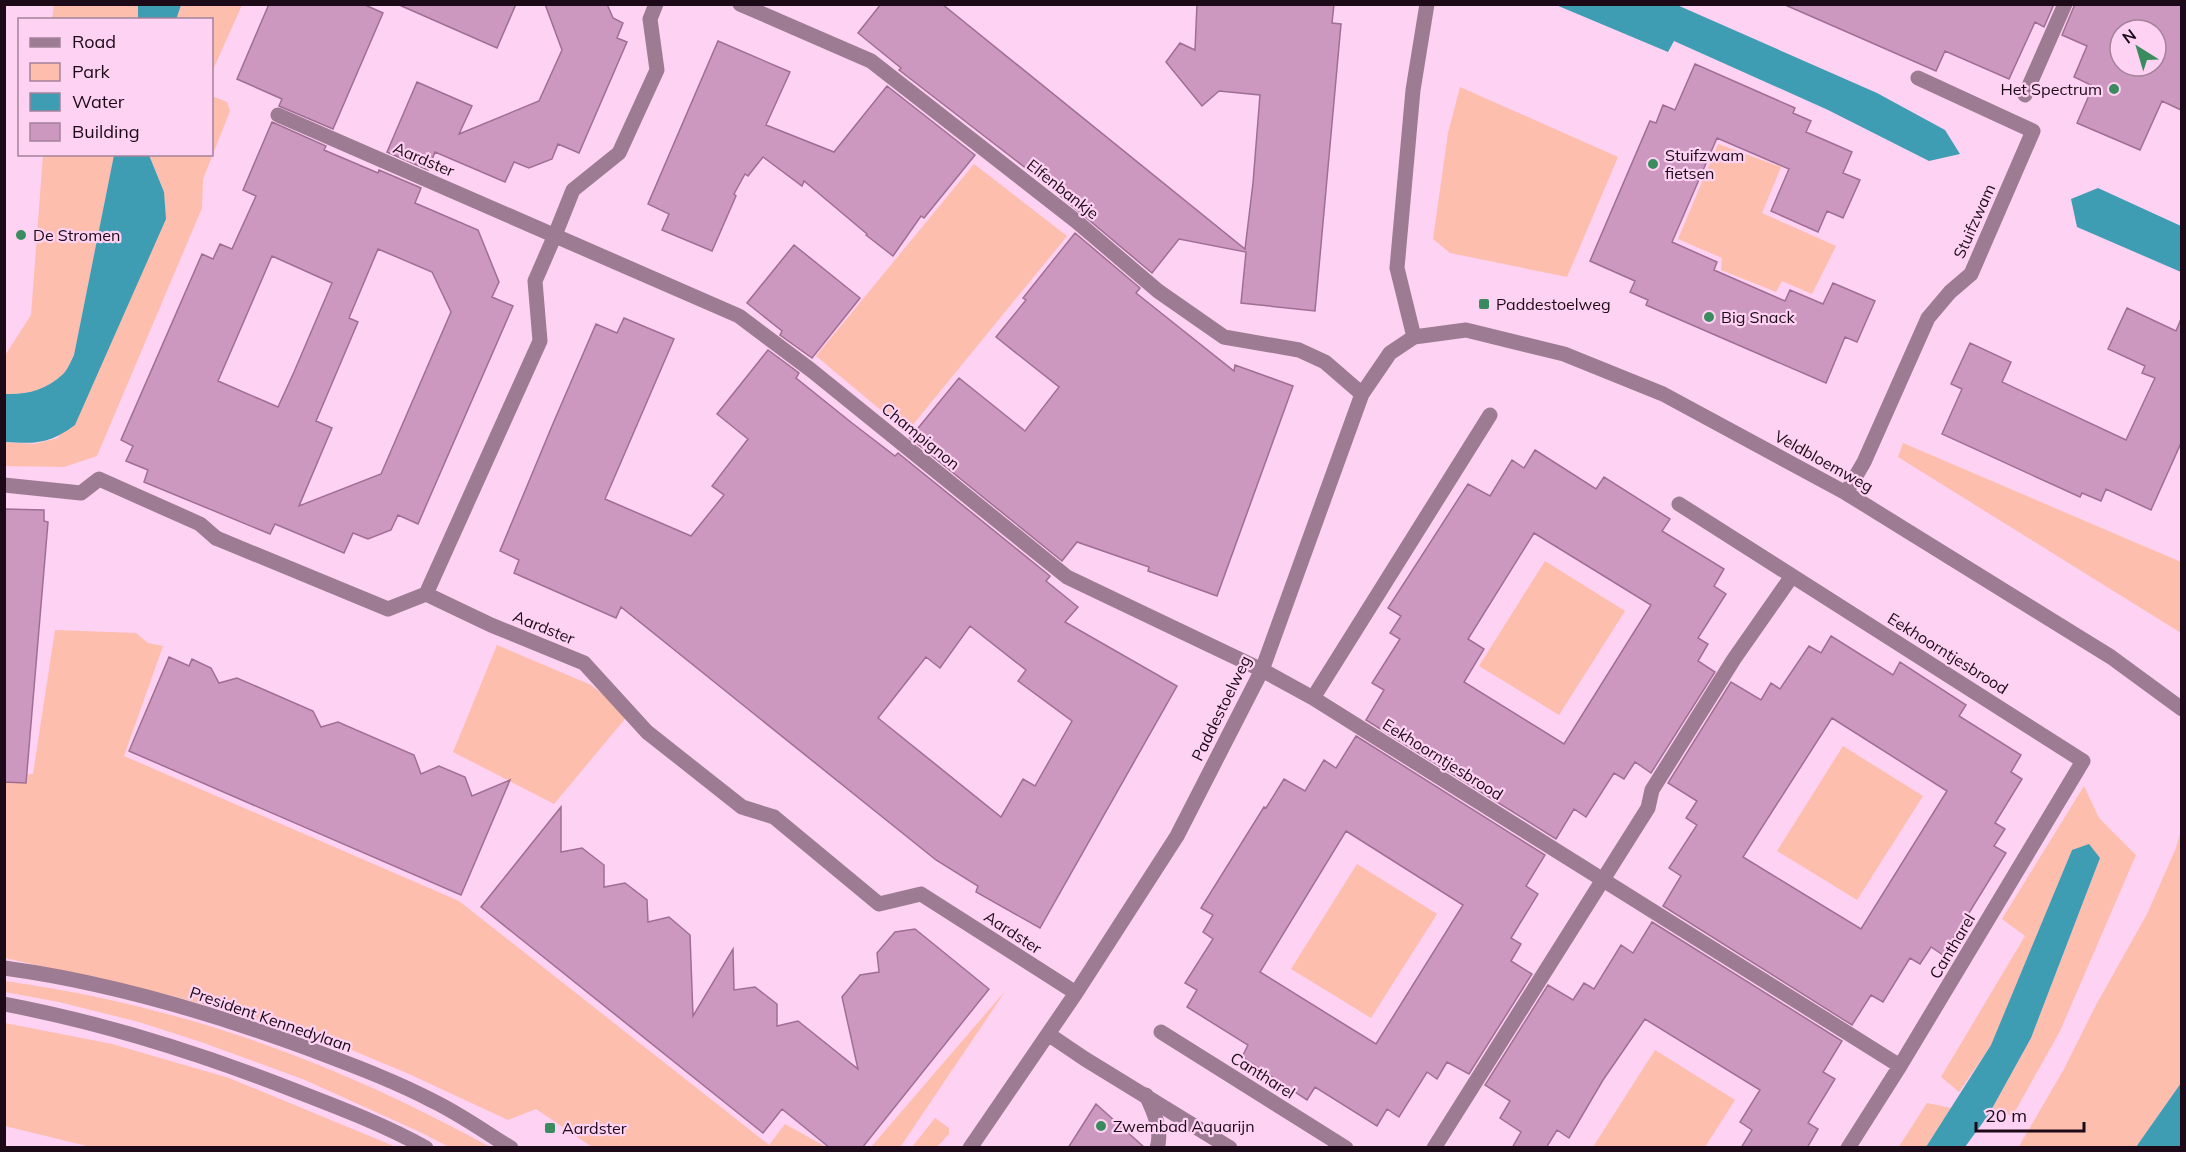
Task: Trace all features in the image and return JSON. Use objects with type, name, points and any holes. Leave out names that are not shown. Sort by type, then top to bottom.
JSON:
[{"type":"street","points":[[4,485],[81,493],[99,479],[200,524],[216,538],[388,609],[426,594],[540,341],[535,280],[573,190],[619,153],[657,70],[650,19],[656,4]]},
{"type":"street","name":"Elfenbankje","points":[[740,4],[871,61],[1076,221],[1158,291],[1224,337],[1299,350],[1325,362],[1362,394]]},
{"type":"street","points":[[1414,337],[1397,268],[1413,90],[1427,4]]},
{"type":"street","points":[[2025,95],[2065,4]]},
{"type":"street","name":"Stuifzwam","points":[[1846,493],[1874,441],[1928,318],[1950,292],[1971,274],[2033,131],[1918,78]]},
{"type":"street","name":"Aardster","points":[[278,115],[555,235]]},
{"type":"street","name":"Champignon","points":[[555,235],[739,316],[802,363],[1067,577],[1262,670]]},
{"type":"street","name":"Veldbloemweg","points":[[1414,337],[1466,330],[1564,354],[1663,394],[1846,493],[2111,657],[2181,709]]},
{"type":"street","name":"Paddestoelweg","points":[[970,1148],[1076,993],[1176,836],[1262,670],[1362,394],[1390,354],[1414,337]]},
{"type":"street","points":[[1313,698],[1490,415]]},
{"type":"street","name":"Eekhoorntjesbrood","points":[[1679,504],[2083,761]]},
{"type":"street","points":[[1434,1148],[1648,808],[1652,790],[1734,659],[1792,576]]},
{"type":"street","name":"Aardster","points":[[426,594],[491,625],[585,663],[647,732],[742,807],[774,817],[879,904],[921,894],[1076,993]]},
{"type":"street","name":"Eekhoorntjesbrood","points":[[1262,670],[1313,698],[1900,1066]]},
{"type":"street","name":"Cantharel","points":[[1848,1148],[1900,1066],[2083,761]]},
{"type":"street","name":"President Kennedylaan","points":[[4,968],[82,981],[256,1029],[361,1068],[433,1101],[511,1148]]},
{"type":"street","points":[[4,1004],[59,1014],[125,1032],[237,1068],[340,1108],[426,1148]]},
{"type":"street","name":"Cantharel","points":[[1161,1032],[1346,1148]]},
{"type":"street","points":[[1048,1034],[1230,1148]]},
{"type":"street","points":[[1146,1095],[1154,1113],[1159,1141],[1157,1148]]},
{"type":"green space","points":[[54,5],[138,5],[138,18],[52,18]]},
{"type":"green space","points":[[181,5],[242,5],[213,70],[213,18],[176,18]]},
{"type":"green space","points":[[1460,87],[1618,157],[1567,277],[1450,253],[1433,239],[1448,133]]},
{"type":"green space","points":[[213,96],[227,102],[230,111],[213,154]]},
{"type":"green space","points":[[1718,144],[1781,167],[1762,213],[1836,246],[1812,294],[1782,281],[1776,292],[1721,270],[1722,258],[1678,239]]},
{"type":"green space","points":[[43,156],[114,156],[74,355],[69,366],[56,380],[42,388],[21,394],[5,394],[4,357],[31,315]]},
{"type":"green space","points":[[149,156],[212,156],[203,179],[202,208],[97,456],[64,467],[5,466],[4,442],[34,444],[58,438],[164,192]]},
{"type":"green space","points":[[974,164],[1067,236],[907,432],[816,356]]},
{"type":"green space","points":[[1903,443],[2181,562],[2181,633],[1898,457]]},
{"type":"green space","points":[[1545,561],[1625,611],[1559,715],[1479,666]]},
{"type":"green space","points":[[55,630],[136,633],[148,643],[163,646],[124,756],[459,901],[769,1145],[785,1124],[826,1147],[592,1147],[536,1109],[508,1120],[409,1074],[323,1038],[173,996],[5,958],[5,776],[33,774]]},
{"type":"green space","points":[[497,645],[591,685],[629,714],[554,804],[453,752]]},
{"type":"green space","points":[[1843,746],[1923,796],[1857,900],[1777,851]]},
{"type":"green space","points":[[2084,786],[2099,818],[2136,855],[2060,1031],[2013,1115],[1989,1114],[2031,1038],[2100,858],[2072,850],[1991,1045],[1959,1092],[1941,1077],[2025,936],[2002,919]]},
{"type":"green space","points":[[2181,830],[2181,1083],[2136,1147],[2018,1148],[2064,1069],[2096,1005],[2147,914],[2176,848]]},
{"type":"green space","points":[[1357,864],[1437,914],[1371,1018],[1291,969]]},
{"type":"green space","points":[[5,981],[134,1005],[255,1041],[373,1088],[490,1147],[449,1147],[305,1080],[139,1022],[59,1002],[5,992]]},
{"type":"green space","points":[[1006,990],[901,1146],[871,1147]]},
{"type":"green space","points":[[5,1023],[112,1044],[229,1078],[396,1147],[91,1147],[5,1126]]},
{"type":"green space","points":[[1655,1050],[1735,1100],[1705,1147],[1593,1147]]},
{"type":"green space","points":[[1927,1103],[1951,1108],[1926,1147],[1898,1148]]},
{"type":"green space","points":[[935,1118],[949,1128],[949,1134],[937,1147],[912,1147]]},
{"type":"water","points":[[138,4],[181,5],[177,18],[138,18]]},
{"type":"water","points":[[1556,5],[1677,5],[1877,93],[1945,130],[1960,154],[1929,161],[1828,110],[1674,41],[1668,52]]},
{"type":"water","points":[[114,156],[149,156],[164,192],[166,219],[75,425],[57,436],[42,441],[5,442],[5,394],[21,394],[42,388],[64,373],[74,355]]},
{"type":"water","points":[[2098,188],[2181,226],[2181,272],[2077,227],[2071,199]]},
{"type":"water","points":[[2089,844],[2100,858],[2031,1038],[1989,1114],[1965,1147],[1926,1147],[1991,1045],[2072,850]]},
{"type":"water","points":[[2181,1083],[2181,1147],[2136,1147]]},
{"type":"building","points":[[269,4],[363,4],[383,13],[333,129],[279,106],[282,99],[237,79]]},
{"type":"building","points":[[397,4],[516,4],[497,48]]},
{"type":"building","points":[[545,4],[607,4],[613,18],[623,23],[617,38],[627,42],[579,153],[558,144],[552,159],[529,168],[514,162],[505,182],[435,152],[428,170],[387,152],[417,82],[472,106],[459,134],[539,101],[562,50]]},
{"type":"building","points":[[881,4],[942,4],[1245,249],[1260,95],[1219,91],[1202,106],[1166,62],[1180,43],[1195,50],[1197,4],[1334,4],[1332,23],[1341,24],[1315,311],[1241,303],[1246,252],[1179,239],[1152,273],[1045,183],[899,70],[901,68],[858,33]]},
{"type":"building","points":[[1783,4],[2054,4],[2044,27],[2035,22],[2009,79],[1945,51],[1936,71]]},
{"type":"building","points":[[2075,4],[2181,4],[2181,110],[2162,101],[2140,150],[2077,123],[2093,86],[2074,77],[2087,46],[2062,35]]},
{"type":"building","points":[[718,41],[790,72],[766,125],[834,152],[887,86],[975,155],[924,218],[921,216],[893,256],[804,181],[802,186],[763,157],[748,176],[745,174],[734,194],[736,196],[712,251],[662,230],[669,214],[648,204]]},
{"type":"building","points":[[1695,64],[1795,108],[1793,113],[1811,121],[1806,132],[1852,152],[1843,173],[1860,180],[1843,218],[1827,211],[1818,232],[1771,211],[1789,169],[1717,138],[1672,242],[1717,262],[1714,270],[1785,301],[1790,290],[1823,304],[1833,283],[1875,301],[1857,342],[1845,337],[1826,383],[1646,305],[1648,300],[1630,292],[1635,281],[1590,261],[1650,121],[1656,123],[1663,105],[1675,110]]},
{"type":"building","points":[[272,122],[326,146],[324,150],[421,188],[415,203],[478,230],[499,282],[492,297],[513,306],[418,524],[398,515],[391,530],[368,539],[353,533],[344,553],[275,524],[270,534],[144,482],[148,470],[126,461],[133,446],[121,440],[202,254],[213,259],[220,244],[232,249],[256,196],[243,190]],"holes":[[[378,249],[432,272],[451,312],[381,474],[299,506],[332,428],[316,421],[358,322],[349,318]],[[272,256],[332,283],[278,407],[218,381]]]},
{"type":"building","points":[[1075,233],[1140,288],[1136,293],[1234,371],[1235,365],[1293,386],[1217,596],[1148,571],[1149,567],[1077,542],[1062,561],[910,438],[959,378],[1025,431],[1059,387],[996,337],[1026,300],[1023,298]]},
{"type":"building","points":[[794,245],[860,298],[812,358],[780,335],[782,331],[747,303]]},
{"type":"building","points":[[2127,308],[2176,331],[2181,319],[2181,443],[2151,510],[2106,489],[2101,501],[2082,493],[2080,497],[1942,434],[1962,389],[1951,384],[1970,343],[2011,362],[2002,382],[2126,440],[2155,378],[2142,373],[2145,366],[2108,349]]},
{"type":"building","points":[[624,318],[674,339],[605,499],[691,536],[724,495],[712,486],[748,439],[717,414],[768,350],[799,373],[796,378],[852,423],[895,456],[898,453],[1050,576],[1046,581],[1078,607],[1065,622],[1177,686],[1040,928],[976,892],[978,886],[936,860],[621,607],[616,618],[514,573],[519,560],[500,551],[552,426],[596,324],[617,333]],"holes":[[[970,626],[1026,670],[1018,681],[1072,721],[1035,786],[1023,779],[1001,817],[878,718],[926,657],[940,668]]]},
{"type":"building","points":[[1535,450],[1596,489],[1604,477],[1670,519],[1662,531],[1724,569],[1714,586],[1726,594],[1698,638],[1708,644],[1698,661],[1715,672],[1651,773],[1635,762],[1624,779],[1614,773],[1586,817],[1574,809],[1556,839],[1366,720],[1384,690],[1372,683],[1400,639],[1390,633],[1401,616],[1388,608],[1468,484],[1490,496],[1512,460],[1524,468]],"holes":[[[1534,533],[1651,605],[1564,744],[1464,682],[1484,649],[1468,639]]]},
{"type":"building","points":[[4,509],[44,510],[44,521],[48,522],[26,783],[4,782]]},
{"type":"building","points":[[1831,636],[1893,675],[1900,662],[1966,705],[1959,716],[2021,755],[2011,772],[2022,779],[1995,823],[2005,829],[1994,846],[2006,853],[1943,955],[1931,947],[1920,964],[1910,958],[1883,1002],[1871,995],[1852,1025],[1663,906],[1681,876],[1669,868],[1697,825],[1686,818],[1697,801],[1668,783],[1731,682],[1761,700],[1771,683],[1780,689],[1809,646],[1821,653]],"holes":[[[1832,718],[1947,791],[1861,929],[1743,857]]]},
{"type":"building","points":[[169,657],[189,666],[192,659],[211,668],[219,683],[237,678],[313,711],[321,727],[338,722],[414,755],[421,774],[439,766],[465,777],[472,796],[510,780],[461,895],[129,751]]},
{"type":"building","points":[[1356,736],[1545,855],[1526,886],[1538,894],[1511,938],[1521,944],[1511,961],[1532,974],[1469,1074],[1447,1062],[1437,1079],[1427,1072],[1399,1117],[1387,1109],[1377,1126],[1315,1087],[1307,1100],[1242,1057],[1248,1045],[1187,1007],[1197,990],[1185,983],[1213,939],[1203,932],[1213,915],[1201,908],[1284,779],[1305,791],[1324,760],[1336,768]],"holes":[[[1346,831],[1463,905],[1376,1044],[1260,972]]]},
{"type":"building","points":[[561,807],[561,852],[582,848],[604,865],[604,887],[625,883],[647,900],[648,922],[669,917],[690,935],[693,1016],[733,949],[734,990],[755,987],[777,1004],[777,1026],[798,1021],[858,1069],[842,997],[860,975],[879,972],[877,953],[895,932],[915,929],[989,989],[862,1148],[830,1148],[782,1109],[763,1133],[481,907]]},
{"type":"building","points":[[1652,922],[1842,1041],[1823,1072],[1835,1079],[1808,1123],[1818,1129],[1807,1148],[1741,1148],[1752,1130],[1740,1122],[1760,1090],[1645,1019],[1603,1080],[1569,1138],[1557,1130],[1546,1148],[1512,1148],[1521,1132],[1500,1118],[1510,1101],[1485,1085],[1548,985],[1573,1000],[1584,983],[1594,989],[1621,945],[1633,953]]},
{"type":"building","name":"Zwembad Aquarijn","points":[[1096,1104],[1145,1148],[1068,1148]]},
{"type":"place","name":"Het Spectrum","points":[[2114,89]]},
{"type":"place","name":"Stuifzwam fietsen","points":[[1653,164]]},
{"type":"place","name":"De Stromen","points":[[21,235]]},
{"type":"place","name":"Paddestoelweg","points":[[1484,304]]},
{"type":"place","name":"Big Snack","points":[[1709,317]]},
{"type":"place","name":"Zwembad Aquarijn","points":[[1101,1126]]},
{"type":"place","name":"Aardster","points":[[550,1128]]}]
